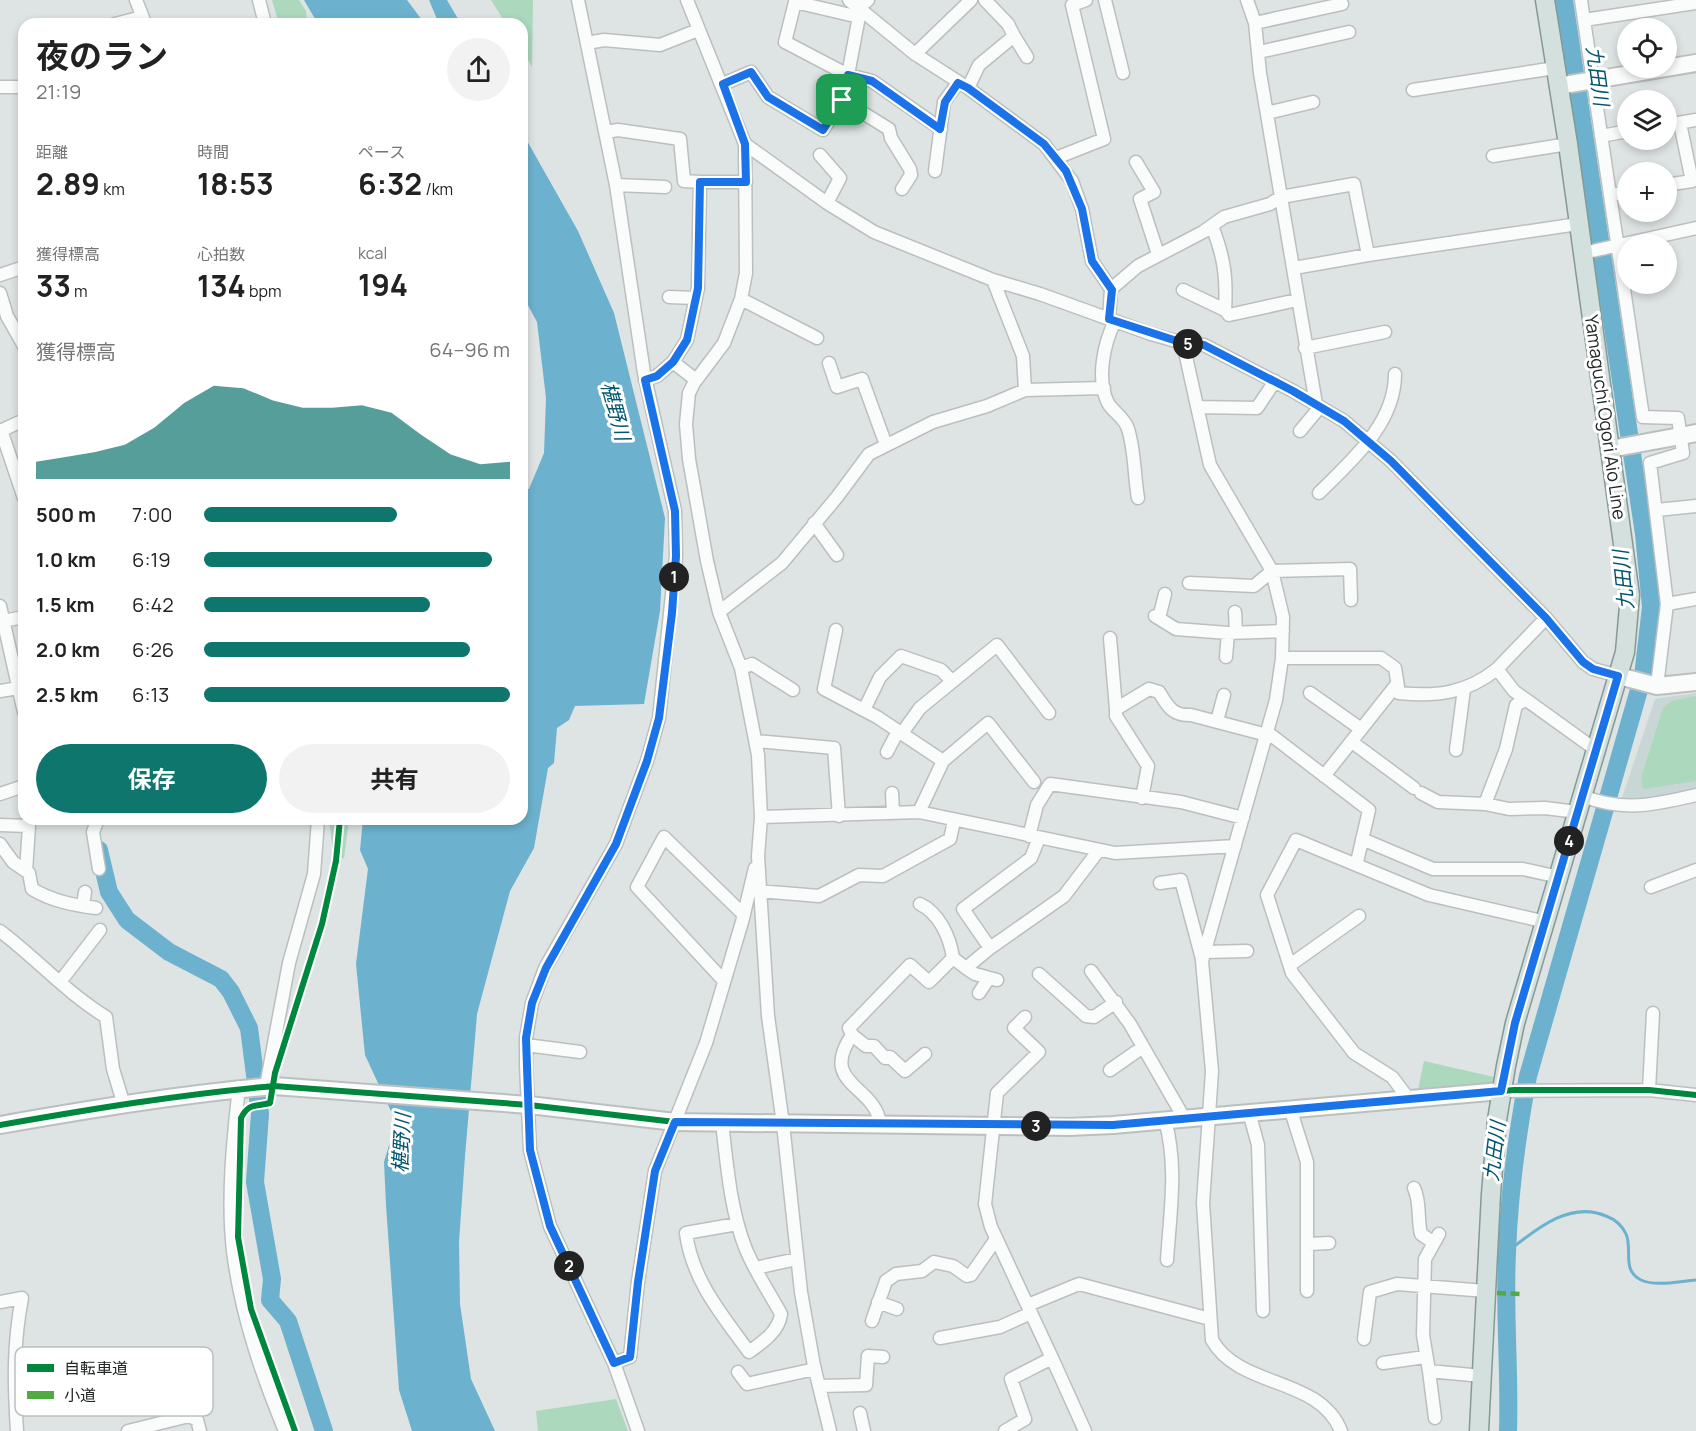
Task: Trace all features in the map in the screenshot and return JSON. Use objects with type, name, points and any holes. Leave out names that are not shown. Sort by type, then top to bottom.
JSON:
[{"type":"main road","name":"Yamaguchi Ogori Aio Line","points":[[1479,1431],[1492,1184],[1508,1090],[1515,1023],[1558,877],[1584,803],[1596,750],[1624,678],[1630,595],[1617,448],[1588,252],[1578,224],[1561,79],[1545,0]]},
{"type":"street","points":[[136,0],[143,18]]},
{"type":"street","points":[[259,0],[264,18]]},
{"type":"street","points":[[578,0],[616,185],[645,380],[675,511],[676,556],[673,602],[659,718],[647,761],[616,844],[546,968],[532,1003],[526,1045],[525,1104],[530,1150],[550,1226],[614,1363],[638,1431]]},
{"type":"street","points":[[687,0],[723,84],[745,144],[746,182],[746,273],[741,299],[724,343],[689,393],[688,448],[707,561],[719,612],[741,668],[756,741],[760,817],[758,856],[768,1016],[783,1124],[797,1259],[814,1369],[830,1431]]},
{"type":"street","points":[[723,84],[751,72],[768,97],[823,130],[842,100],[848,75],[857,9],[868,0]]},
{"type":"street","points":[[915,54],[971,0]]},
{"type":"street","points":[[985,0],[1008,24],[1027,57]]},
{"type":"street","points":[[1056,158],[1104,139],[1072,5],[1086,0]]},
{"type":"street","points":[[1105,0],[1123,73]]},
{"type":"street","points":[[1247,0],[1255,23],[1267,112],[1294,268],[1297,300],[1318,405],[1300,431]]},
{"type":"street","points":[[1581,0],[1617,247],[1588,252]]},
{"type":"street","points":[[940,129],[872,81],[848,75],[785,42],[795,2],[857,9],[915,54],[1044,144],[1056,158],[1078,195],[1092,261],[1112,290],[1112,320],[1103,361],[1104,388],[1107,401],[1128,427],[1138,498]]},
{"type":"street","points":[[1584,20],[1696,3]]},
{"type":"street","points":[[1255,23],[1342,4]]},
{"type":"street","points":[[587,43],[604,40],[660,45],[698,30]]},
{"type":"street","points":[[1259,52],[1349,32]]},
{"type":"street","points":[[935,171],[945,102],[963,86],[979,65],[1014,36]]},
{"type":"street","points":[[1413,90],[1561,79],[1591,80],[1696,63]]},
{"type":"street","points":[[0,87],[18,87]]},
{"type":"street","points":[[842,100],[890,129],[891,138],[910,169],[911,175],[902,189]]},
{"type":"street","points":[[1267,112],[1313,102]]},
{"type":"street","points":[[1677,123],[1696,120]]},
{"type":"street","points":[[1677,183],[1692,181],[1680,123]]},
{"type":"street","points":[[606,132],[618,130],[680,139],[684,181],[746,182]]},
{"type":"street","points":[[1601,136],[1617,133]]},
{"type":"street","points":[[745,144],[827,203],[874,232],[993,280],[1183,343],[1204,345],[1318,405],[1344,421],[1368,442],[1546,618],[1583,662],[1593,669],[1655,685],[1696,682]]},
{"type":"street","points":[[1493,156],[1568,144]]},
{"type":"street","points":[[820,155],[844,183],[827,203]]},
{"type":"street","points":[[1136,162],[1154,192],[1140,199],[1158,254]]},
{"type":"street","points":[[645,380],[657,376],[673,362],[687,340],[696,298],[700,182]]},
{"type":"street","points":[[1112,290],[1138,266],[1212,226],[1224,217],[1270,204],[1281,197],[1354,184],[1368,255]]},
{"type":"street","points":[[616,185],[665,187]]},
{"type":"street","points":[[1610,195],[1617,194]]},
{"type":"street","points":[[1294,268],[1578,224]]},
{"type":"street","points":[[1212,226],[1224,257],[1227,284],[1224,310]]},
{"type":"street","points":[[1671,234],[1696,228]]},
{"type":"street","points":[[0,275],[18,269]]},
{"type":"street","points":[[993,280],[1023,356],[1025,390]]},
{"type":"street","points":[[1183,290],[1224,310],[1229,315],[1297,300]]},
{"type":"street","points":[[0,293],[7,316],[18,335]]},
{"type":"street","points":[[1624,294],[1643,417],[1678,418],[1689,434]]},
{"type":"street","points":[[669,297],[696,298]]},
{"type":"street","points":[[741,299],[817,338]]},
{"type":"street","points":[[1305,348],[1385,332]]},
{"type":"street","points":[[1183,343],[1210,465],[1272,571],[1283,616],[1282,658],[1267,734],[1203,956]]},
{"type":"street","points":[[673,362],[696,380]]},
{"type":"street","points":[[829,363],[837,387],[862,379],[886,445]]},
{"type":"street","points":[[1319,493],[1368,442],[1395,394],[1395,374]]},
{"type":"street","points":[[1197,407],[1257,408],[1275,381]]},
{"type":"street","points":[[719,612],[782,563],[837,497],[869,454],[933,422],[987,406],[1025,390],[1104,388]]},
{"type":"street","points":[[18,423],[1,430],[18,480]]},
{"type":"street","points":[[1617,448],[1689,434]]},
{"type":"street","points":[[1655,685],[1667,604],[1650,463],[1683,453],[1689,434]]},
{"type":"street","points":[[1657,510],[1696,506]]},
{"type":"street","points":[[814,522],[837,555]]},
{"type":"street","points":[[1189,583],[1254,586],[1272,571],[1350,569],[1351,600]]},
{"type":"street","points":[[1165,594],[1157,617],[1176,629],[1282,632]]},
{"type":"street","points":[[1667,604],[1696,599]]},
{"type":"street","points":[[0,606],[18,677]]},
{"type":"street","points":[[1226,657],[1235,612]]},
{"type":"street","points":[[3,621],[18,618]]},
{"type":"street","points":[[1282,658],[1381,658],[1395,668],[1399,693],[1429,696],[1464,689],[1481,681],[1497,669],[1546,618]]},
{"type":"street","points":[[836,630],[824,689],[864,710],[943,760]]},
{"type":"street","points":[[1110,638],[1116,716],[1148,766],[1142,798]]},
{"type":"street","points":[[887,752],[920,708],[997,645],[1049,713]]},
{"type":"street","points":[[864,710],[880,677],[901,656],[941,670],[952,681]]},
{"type":"street","points":[[741,668],[752,664],[793,690]]},
{"type":"street","points":[[1497,669],[1514,691],[1596,750]]},
{"type":"street","points":[[1324,776],[1397,684]]},
{"type":"street","points":[[0,692],[18,689]]},
{"type":"street","points":[[1116,709],[1149,689],[1159,692],[1168,708],[1180,716],[1191,715],[1267,734],[1369,810],[1358,862]]},
{"type":"street","points":[[1455,750],[1464,689]]},
{"type":"street","points":[[1310,693],[1361,729]]},
{"type":"street","points":[[1217,722],[1224,695]]},
{"type":"street","points":[[1485,804],[1506,749],[1516,705],[1525,700]]},
{"type":"street","points":[[919,812],[943,760],[991,721],[1034,782]]},
{"type":"street","points":[[756,741],[834,748],[838,816]]},
{"type":"street","points":[[1352,742],[1438,802],[1485,804],[1509,809],[1545,808],[1584,803],[1647,807],[1696,795]]},
{"type":"street","points":[[990,948],[963,909],[1030,858],[1037,805],[1050,784],[1181,802],[1243,818]]},
{"type":"street","points":[[0,794],[18,788]]},
{"type":"street","points":[[892,793],[893,813]]},
{"type":"street","points":[[760,817],[919,812],[1115,854],[1235,846]]},
{"type":"street","points":[[760,891],[819,896],[859,875],[883,876],[950,839],[954,821]]},
{"type":"street","points":[[0,825],[29,826],[26,871]]},
{"type":"street","points":[[96,825],[93,832],[99,869]]},
{"type":"street","points":[[270,1086],[289,963],[314,874],[318,825]]},
{"type":"street","points":[[724,981],[637,888],[664,837],[744,915]]},
{"type":"street","points":[[1362,839],[1433,869],[1523,869],[1558,877]]},
{"type":"street","points":[[1408,1098],[1392,1077],[1354,1053],[1292,973],[1267,895],[1296,840],[1430,895],[1546,922]]},
{"type":"street","points":[[0,844],[13,862],[29,873],[32,889],[38,893],[69,904],[90,907],[85,892]]},
{"type":"street","points":[[966,968],[990,948],[1064,896],[1099,850]]},
{"type":"street","points":[[614,1363],[630,1357],[638,1282],[655,1171],[706,1043],[744,915],[758,856]]},
{"type":"street","points":[[1651,887],[1696,870]]},
{"type":"street","points":[[1160,883],[1181,880],[1203,956],[1211,1050],[1210,1115],[1203,1203],[1212,1340],[1220,1353],[1248,1372],[1281,1384],[1311,1399],[1334,1418],[1341,1431]]},
{"type":"street","points":[[920,904],[935,914],[951,948],[953,958],[975,974],[993,979],[979,993]]},
{"type":"street","points":[[1290,965],[1359,915]]},
{"type":"street","points":[[60,982],[100,930]]},
{"type":"street","points":[[0,931],[81,1002],[106,1017],[112,1069],[123,1102]]},
{"type":"street","points":[[1203,956],[1247,951]]},
{"type":"street","points":[[925,1054],[908,1076],[890,1057],[885,1058],[874,1046],[866,1046],[852,1035],[849,1028],[910,965],[929,982],[953,958]]},
{"type":"street","points":[[1091,971],[1116,1002],[1184,1118]]},
{"type":"street","points":[[1039,974],[1086,1016],[1094,1017],[1116,1002]]},
{"type":"street","points":[[1649,1090],[1653,1012]]},
{"type":"street","points":[[1025,1017],[1010,1032],[1039,1052],[997,1093],[985,1204],[986,1216],[1085,1431]]},
{"type":"street","points":[[852,1035],[842,1052],[842,1067],[854,1088],[879,1114],[880,1124]]},
{"type":"street","points":[[526,1045],[580,1052]]},
{"type":"street","points":[[1110,1070],[1143,1047]]},
{"type":"street","points":[[0,1125],[123,1102],[240,1087],[270,1086],[525,1104],[675,1122],[995,1126],[1113,1125],[1508,1090],[1649,1090],[1696,1095]]},
{"type":"street","points":[[240,1087],[232,1185],[233,1250],[255,1354],[282,1430]]},
{"type":"street","points":[[1290,1108],[1307,1162],[1307,1291]]},
{"type":"street","points":[[1249,1112],[1258,1145],[1263,1311]]},
{"type":"street","points":[[1164,1120],[1170,1138],[1173,1181],[1172,1228],[1167,1260]]},
{"type":"street","points":[[722,1123],[737,1224],[755,1268],[781,1314],[780,1323],[765,1341],[749,1352],[702,1286],[688,1246],[686,1233],[737,1224]]},
{"type":"street","points":[[1414,1188],[1419,1199],[1417,1218],[1421,1234],[1437,1239],[1425,1259],[1422,1315],[1425,1357],[1435,1418]]},
{"type":"street","points":[[872,1320],[890,1276],[922,1271],[934,1262],[953,1266],[967,1276],[971,1275],[996,1239]]},
{"type":"street","points":[[1308,1244],[1329,1243]]},
{"type":"street","points":[[755,1268],[797,1259]]},
{"type":"street","points":[[940,1338],[1000,1327],[1078,1284],[1210,1319]]},
{"type":"street","points":[[1364,1339],[1370,1292],[1397,1284],[1486,1291]]},
{"type":"street","points":[[0,1302],[22,1298],[15,1336],[13,1371],[15,1401]]},
{"type":"street","points":[[878,1302],[897,1309]]},
{"type":"street","points":[[819,1386],[869,1385],[868,1356],[883,1357]]},
{"type":"street","points":[[1383,1363],[1425,1357]]},
{"type":"street","points":[[1005,1431],[1025,1419],[1011,1379],[1052,1358]]},
{"type":"street","points":[[738,1372],[747,1383],[814,1369]]},
{"type":"street","points":[[1429,1371],[1482,1376]]},
{"type":"street","points":[[860,1413],[864,1431]]},
{"type":"street","points":[[16,1416],[17,1431]]},
{"type":"street","points":[[128,1431],[189,1416],[197,1420],[200,1431]]},
{"type":"shaded area","points":[[1696,693],[1696,790],[1623,803],[1622,798],[1655,699]]},
{"type":"green space","points":[[272,0],[299,0],[306,11],[307,18],[277,18]]},
{"type":"green space","points":[[491,0],[533,0],[532,67],[528,60],[528,18],[502,18]]},
{"type":"green space","points":[[1696,696],[1696,781],[1643,789],[1641,778],[1663,708],[1672,701]]},
{"type":"green space","points":[[330,825],[348,825],[344,859],[333,852]]},
{"type":"green space","points":[[1424,1061],[1494,1077],[1493,1089],[1418,1090]]},
{"type":"green space","points":[[616,1399],[628,1431],[538,1431],[536,1411]]},
{"type":"water","points":[[304,0],[407,0],[420,18],[314,18]]},
{"type":"water","points":[[429,0],[447,0],[458,18],[436,18]]},
{"type":"water","name":"椹野川","points":[[528,143],[578,231],[614,313],[665,518],[660,611],[644,704],[575,706],[569,720],[557,728],[554,763],[548,768],[534,848],[510,891],[477,1014],[459,1242],[460,1304],[471,1379],[495,1431],[412,1431],[399,1390],[386,1205],[384,1162],[396,1122],[365,1055],[356,964],[368,869],[360,850],[362,825],[528,825],[528,489],[544,453],[546,398],[537,322],[528,305]]},
{"type":"waterway","name":"九田川","points":[[1508,1431],[1506,1298],[1508,1231],[1514,1164],[1524,1098],[1528,1076],[1643,676],[1651,607],[1644,534],[1564,0]]},
{"type":"waterway","points":[[99,850],[109,892],[127,920],[169,952],[221,979],[231,992],[249,1028],[260,1114],[255,1182],[272,1279],[270,1300],[288,1321],[324,1431]]},
{"type":"waterway","points":[[1507,1252],[1553,1220],[1579,1212],[1592,1212],[1609,1217],[1622,1228],[1628,1240],[1631,1271],[1641,1280],[1661,1283],[1696,1280]]},
{"type":"marked path","points":[[1497,1293],[1520,1294]]},
{"type":"cycle path","points":[[295,1431],[251,1309],[238,1237],[241,1118],[250,1107],[270,1103],[275,1073],[322,924],[336,861],[339,825]]},
{"type":"cycle path","points":[[0,1125],[137,1102],[274,1086],[529,1105],[675,1122],[1069,1127],[1514,1090],[1649,1090],[1696,1095]]},
{"type":"route","points":[[751,72],[768,97],[823,130],[842,100],[848,75],[872,81],[940,129],[945,102],[958,83],[1044,144],[1066,171],[1078,195],[1092,261],[1112,290],[1109,319],[1183,343],[1204,345],[1293,391],[1344,421],[1391,461],[1546,618],[1587,666],[1618,676],[1515,1023],[1501,1091],[1069,1127],[675,1122],[655,1171],[638,1282],[630,1357],[614,1363],[550,1226],[530,1150],[526,1038],[532,1003],[546,968],[597,882],[616,844],[632,805],[659,718],[672,613],[676,556],[675,511],[645,380],[657,376],[673,362],[684,349],[687,340],[698,288],[700,182],[746,182],[745,144],[723,84],[751,72]]}]
